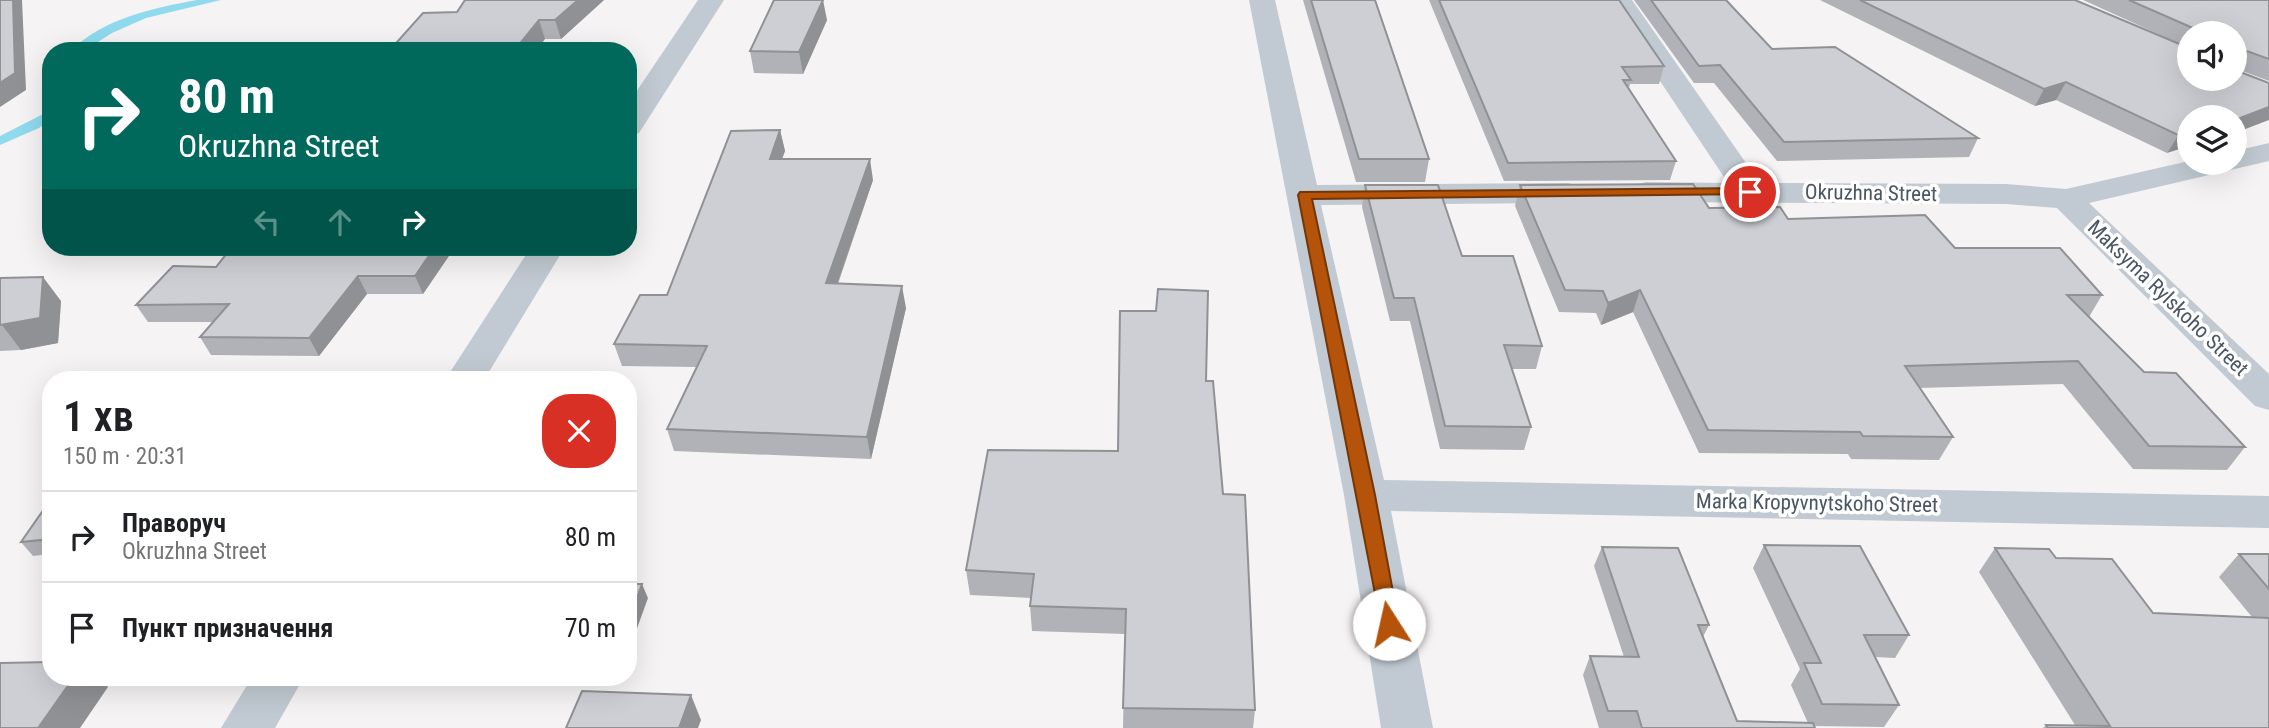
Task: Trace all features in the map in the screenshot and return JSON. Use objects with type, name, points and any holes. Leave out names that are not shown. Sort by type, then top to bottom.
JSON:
[{"type":"street","points":[[637,113],[711,0]]},
{"type":"street","points":[[1262,0],[1366,495],[1407,728]]},
{"type":"street","points":[[1619,0],[1750,192]]},
{"type":"street","points":[[2247,157],[2269,152]]},
{"type":"street","name":"Okruzhna Street","points":[[1305,195],[1750,192],[2006,194],[2066,199],[2177,173]]},
{"type":"street","name":"Maksyma Rylskoho Street","points":[[2066,199],[2269,397]]},
{"type":"street","points":[[470,371],[542,256]]},
{"type":"street","name":"Marka Kropyvnytskoho Street","points":[[1366,495],[2269,512]]},
{"type":"street","points":[[247,728],[273,686]]},
{"type":"building","points":[[0,0],[13,0],[15,73],[0,83]]},
{"type":"building","points":[[465,0],[578,0],[555,20],[539,20],[521,42],[397,42],[423,13],[457,12]]},
{"type":"building","points":[[774,0],[823,0],[799,52],[750,51]]},
{"type":"building","points":[[1311,0],[1375,0],[1429,159],[1359,159]]},
{"type":"building","points":[[1439,0],[1619,0],[1664,66],[1622,67],[1631,80],[1623,80],[1676,161],[1508,163]]},
{"type":"building","points":[[1651,0],[1726,0],[1772,49],[1835,47],[1978,138],[1784,142],[1720,65],[1699,66]]},
{"type":"building","points":[[1860,0],[2075,0],[2177,43],[2177,91],[2247,91],[2247,75],[2269,83],[2269,107],[2247,115],[2247,105],[2177,105],[2177,135],[2066,82],[2044,89]]},
{"type":"building","points":[[2129,0],[2269,0],[2269,59],[2247,51],[2247,21],[2177,21]]},
{"type":"building","points":[[780,130],[770,159],[870,159],[826,283],[902,286],[867,437],[667,429],[707,346],[614,344],[640,295],[667,295],[731,131]]},
{"type":"building","points":[[1693,184],[1709,208],[1780,207],[1788,219],[1925,215],[1955,248],[2060,248],[2102,295],[2067,295],[2144,372],[2176,373],[2245,447],[2149,446],[2078,361],[1905,366],[1953,437],[1863,436],[1860,432],[1708,430],[1640,290],[1608,303],[1603,291],[1565,290],[1520,185]]},
{"type":"building","points":[[1365,185],[1438,185],[1462,256],[1513,256],[1542,346],[1504,345],[1531,427],[1445,426],[1414,298],[1394,298]]},
{"type":"building","points":[[225,256],[429,256],[415,276],[358,276],[309,338],[200,337],[229,304],[136,305],[173,266],[216,267]]},
{"type":"building","points":[[43,277],[40,318],[0,325],[0,278]]},
{"type":"building","points":[[1158,289],[1208,291],[1206,381],[1213,381],[1223,494],[1245,495],[1255,710],[1123,708],[1126,609],[1030,606],[1034,574],[966,570],[988,450],[1118,451],[1120,311],[1156,311]]},
{"type":"building","points":[[42,512],[42,540],[21,542]]},
{"type":"building","points":[[1764,545],[1860,546],[1909,635],[1864,635],[1899,705],[1822,704],[1804,663],[1821,663]]},
{"type":"building","points":[[1602,547],[1678,548],[1709,625],[1698,625],[1737,721],[1813,723],[1815,728],[1642,728],[1637,711],[1608,711],[1590,656],[1639,657]]},
{"type":"building","points":[[1995,548],[2049,549],[2056,558],[2112,559],[2153,613],[2269,618],[2269,728],[2048,728],[2046,725],[2110,726]]},
{"type":"building","points":[[2239,554],[2269,554],[2269,589]]},
{"type":"building","points":[[637,584],[642,584],[637,598]]},
{"type":"building","points":[[42,662],[42,686],[68,686],[38,728],[0,728],[0,663]]},
{"type":"building","points":[[582,691],[691,695],[679,728],[566,728]]},
{"type":"waterway","points":[[88,42],[108,30],[143,16],[216,0]]},
{"type":"waterway","points":[[0,141],[42,120]]},
{"type":"route","points":[[1389,624],[1366,495],[1305,195],[1750,192]]}]
